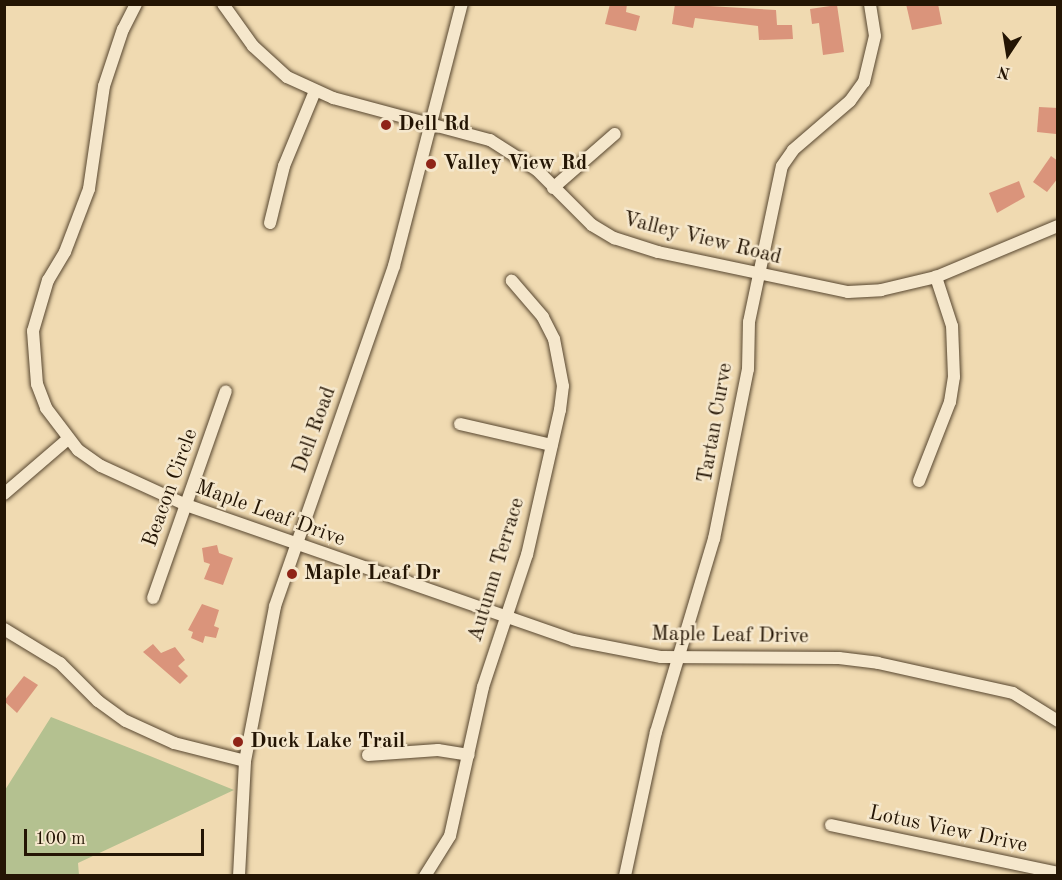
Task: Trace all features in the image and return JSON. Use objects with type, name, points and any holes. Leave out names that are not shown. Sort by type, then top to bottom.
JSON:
[{"type":"street","name":"Maple Leaf Drive","points":[[136,4],[123,29],[104,86],[89,189],[65,252],[42,297],[33,331],[37,384],[46,408],[68,439],[101,466],[186,505],[295,544],[504,618],[616,650],[679,656],[839,658],[878,663],[1013,693],[1058,720]]},
{"type":"street","name":"Valley View Road","points":[[223,4],[270,62],[315,91],[490,140],[515,153],[592,225],[614,238],[759,274],[848,292],[881,290],[936,277],[1058,226]]},
{"type":"street","name":"Dell Road","points":[[239,876],[245,761],[264,655],[295,544],[394,266],[462,4]]},
{"type":"street","name":"Tartan Curve","points":[[625,876],[656,732],[714,539],[744,390],[749,322],[782,166],[793,150],[850,101],[864,82],[875,36],[870,4]]},
{"type":"street","points":[[270,223],[284,166],[315,91]]},
{"type":"street","points":[[553,188],[615,134]]},
{"type":"street","points":[[919,481],[947,410],[954,377],[952,326],[936,277]]},
{"type":"street","name":"Autumn Terrace","points":[[428,875],[450,836],[504,618],[527,555],[563,386],[560,362],[543,317],[513,280]]},
{"type":"street","name":"Beacon Circle","points":[[153,598],[226,391]]},
{"type":"street","points":[[460,424],[552,445]]},
{"type":"street","points":[[4,494],[68,439]]},
{"type":"street","points":[[4,629],[60,663],[98,701],[126,721],[174,743],[245,761]]},
{"type":"street","points":[[368,755],[438,750],[469,755]]},
{"type":"street","name":"Lotus View Drive","points":[[831,825],[1058,873]]},
{"type":"green space","points":[[51,717],[234,790],[78,863],[79,875],[5,875],[5,790]]},
{"type":"building","points":[[610,4],[627,4],[626,12],[640,16],[636,31],[605,24]]},
{"type":"building","points":[[675,4],[776,10],[777,25],[792,25],[793,39],[759,40],[758,26],[695,18],[693,28],[672,24]]},
{"type":"building","points":[[906,4],[938,4],[942,24],[912,30]]},
{"type":"building","points":[[837,5],[844,52],[823,55],[819,23],[812,24],[810,9]]},
{"type":"building","points":[[1039,107],[1058,108],[1056,134],[1037,132]]},
{"type":"building","points":[[1051,156],[1058,161],[1058,178],[1047,192],[1033,182]]},
{"type":"building","points":[[1019,181],[1025,197],[997,213],[989,193]]},
{"type":"building","points":[[217,545],[219,553],[233,558],[223,585],[204,579],[210,564],[204,562],[202,548]]},
{"type":"building","points":[[202,604],[219,610],[214,626],[219,628],[216,638],[205,636],[203,643],[191,638],[193,632],[188,630]]},
{"type":"building","points":[[153,644],[161,653],[175,647],[185,660],[178,666],[188,676],[180,684],[143,652]]},
{"type":"building","points":[[24,676],[38,685],[17,713],[4,701]]},
{"type":"place","name":"Dell Rd","points":[[386,125]]},
{"type":"place","name":"Valley View Rd","points":[[431,164]]},
{"type":"place","name":"Maple Leaf Dr","points":[[292,574]]},
{"type":"place","name":"Duck Lake Trail","points":[[238,742]]}]
